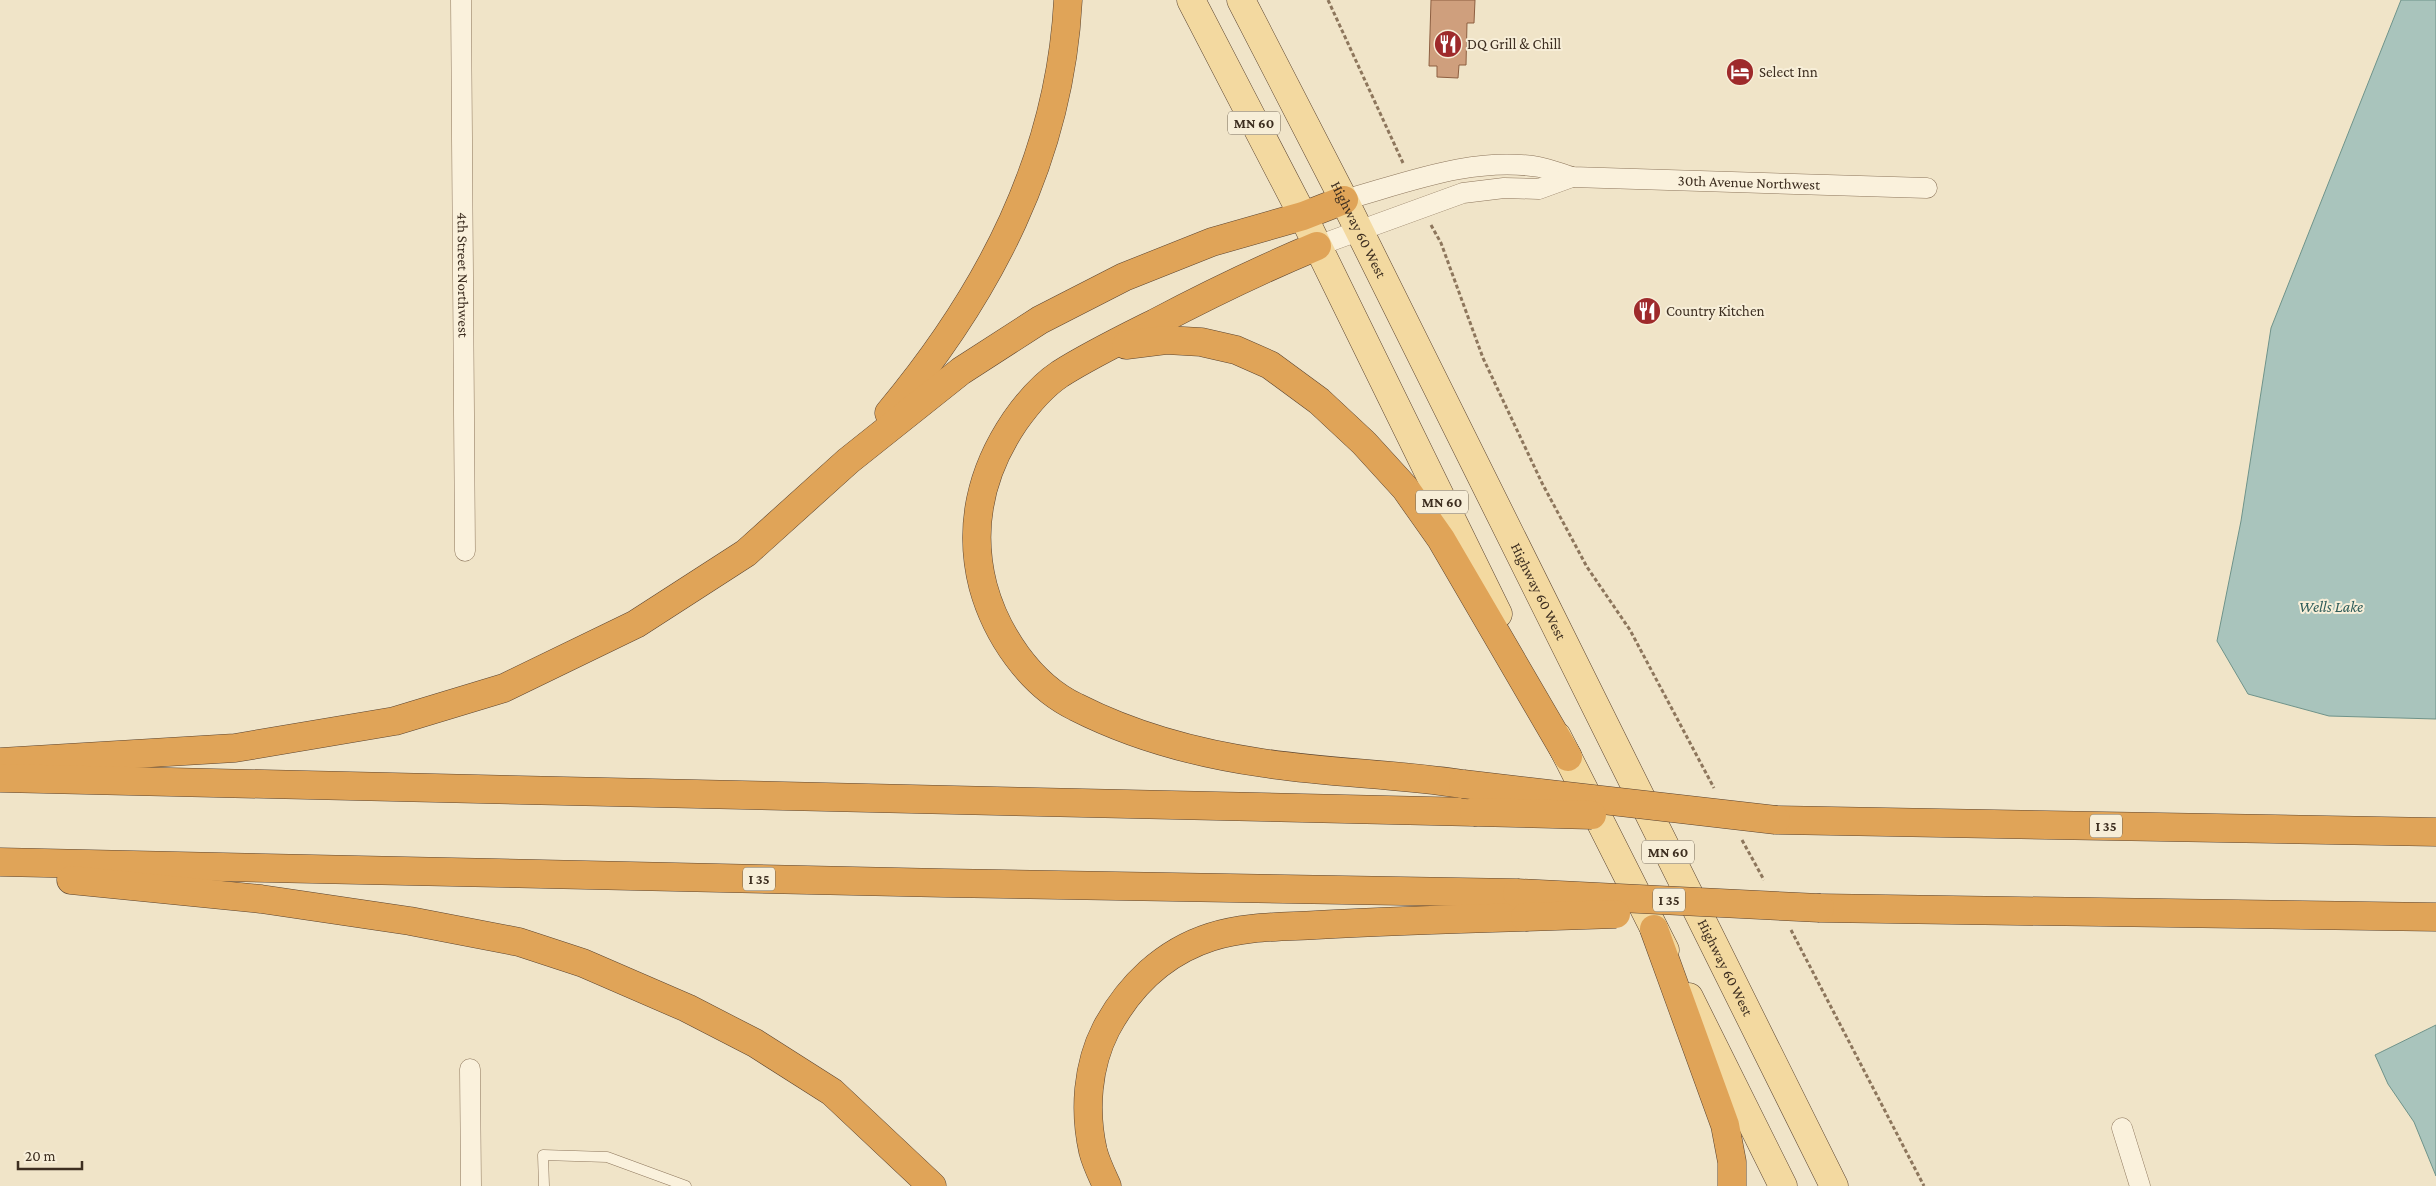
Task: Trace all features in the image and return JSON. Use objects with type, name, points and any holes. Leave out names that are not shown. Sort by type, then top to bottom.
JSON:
[{"type":"highway","points":[[848,461],[921,374],[992,265],[1026,193],[1054,102],[1066,34],[1068,0]]},
{"type":"highway","points":[[0,762],[235,748],[395,722],[504,688],[636,624],[746,554],[848,461],[961,370],[1040,320],[1133,274],[1212,242],[1302,216],[1344,200]]},
{"type":"highway","points":[[1317,246],[1177,311],[1096,354],[1058,376],[1026,405],[1001,441],[984,480],[976,522],[978,566],[989,609],[1016,654],[1039,681],[1073,706],[1113,724],[1187,747],[1263,763],[1423,778],[1776,820]]},
{"type":"highway","points":[[1096,354],[1139,343],[1166,340],[1201,342],[1236,350],[1270,365],[1319,401],[1364,442],[1405,488],[1441,539],[1568,758]]},
{"type":"highway","name":"I 35","points":[[0,778],[1776,820],[2436,832]]},
{"type":"highway","name":"I 35","points":[[0,862],[944,883],[1521,905]]},
{"type":"highway","points":[[0,872],[261,899],[410,921],[519,942],[583,963],[687,1008],[755,1042],[832,1092],[932,1186]]},
{"type":"highway","points":[[1107,1186],[1093,1153],[1087,1115],[1091,1076],[1101,1039],[1119,1005],[1145,975],[1176,953],[1211,937],[1250,929],[1388,921],[1521,905],[2436,917]]},
{"type":"highway","points":[[1654,929],[1725,1125],[1732,1162],[1732,1186]]},
{"type":"main road","name":"MN 60","points":[[1191,0],[1317,246],[1568,758],[1783,1186]]},
{"type":"main road","name":"Highway 60 West","points":[[1241,0],[1344,200],[1834,1186]]},
{"type":"street","name":"4th Street Northwest","points":[[461,0],[465,550]]},
{"type":"street","name":"30th Avenue Northwest","points":[[1344,200],[1412,180],[1462,169],[1500,165],[1539,167],[1572,178],[1927,188]]},
{"type":"street","name":"30th Avenue Northwest","points":[[1317,246],[1463,193],[1504,188],[1539,189],[1572,178]]},
{"type":"street","points":[[470,1069],[470,1186]]},
{"type":"street","points":[[2122,1128],[2140,1186]]},
{"type":"lane","points":[[544,1186],[543,1155],[606,1157],[686,1186]]},
{"type":"path","points":[[1328,0],[1412,180]]},
{"type":"path","points":[[1423,207],[1442,243],[1483,358],[1542,483],[1587,567],[1630,630],[1719,796]]},
{"type":"path","points":[[1742,839],[1765,882]]},
{"type":"path","points":[[1789,926],[1924,1186]]},
{"type":"water","name":"Wells Lake","points":[[2401,0],[2436,0],[2436,719],[2329,716],[2248,694],[2217,641],[2241,521],[2271,328]]},
{"type":"water","points":[[2436,1025],[2436,1176],[2414,1122],[2388,1084],[2375,1055]]},
{"type":"building","name":"DQ Grill & Chill","points":[[1431,0],[1475,0],[1474,23],[1467,23],[1466,65],[1459,65],[1458,78],[1437,77],[1437,66],[1429,66]]},
{"type":"place","name":"DQ Grill & Chill","points":[[1448,44]]},
{"type":"place","name":"Select Inn","points":[[1740,72]]},
{"type":"place","name":"Country Kitchen","points":[[1647,311]]}]
